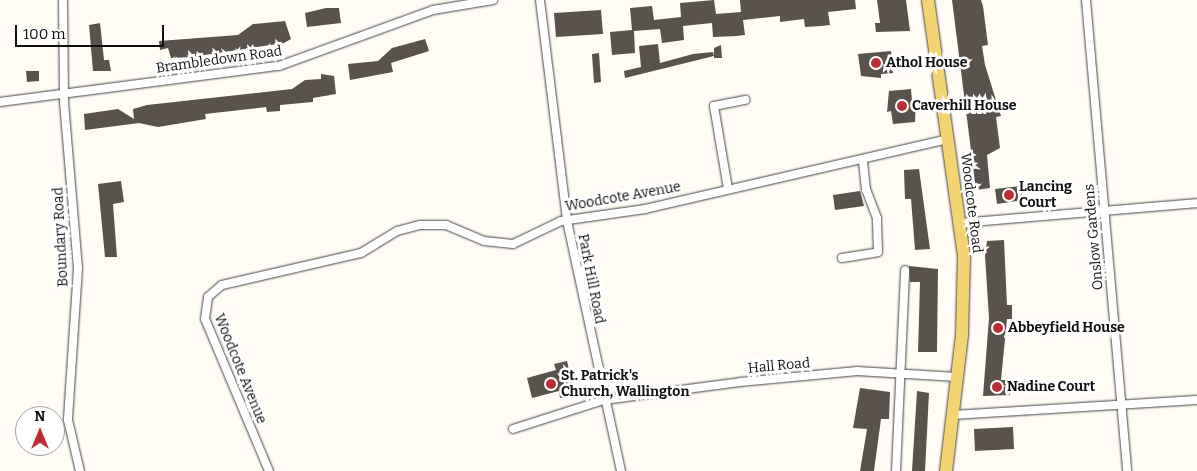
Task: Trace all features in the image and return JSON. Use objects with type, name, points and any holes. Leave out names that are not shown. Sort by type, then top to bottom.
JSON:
[{"type":"main road","name":"Woodcote Road","points":[[928,0],[960,223],[963,309],[958,376],[946,471]]},
{"type":"street","name":"Boundary Road","points":[[63,0],[64,94],[78,268],[68,420],[80,471]]},
{"type":"street","name":"Brambledown Road","points":[[0,102],[279,66],[433,10],[493,0]]},
{"type":"street","name":"Park Hill Road","points":[[540,0],[567,221],[620,471]]},
{"type":"street","name":"Onslow Gardens","points":[[1086,0],[1127,471]]},
{"type":"street","points":[[728,189],[714,106],[745,100]]},
{"type":"street","name":"Woodcote Avenue","points":[[269,471],[207,326],[204,308],[214,290],[365,252],[389,235],[420,225],[446,225],[505,245],[567,221],[645,209],[863,160],[948,138]]},
{"type":"street","points":[[842,258],[878,252],[877,218],[866,190],[863,160]]},
{"type":"street","points":[[960,223],[1197,204]]},
{"type":"street","points":[[896,471],[903,373],[905,270]]},
{"type":"street","name":"Hall Road","points":[[513,429],[604,400],[857,371],[958,376]]},
{"type":"street","points":[[953,414],[1197,400]]},
{"type":"building","points":[[714,0],[716,14],[741,12],[740,0],[855,0],[856,9],[828,12],[830,25],[822,26],[805,27],[804,19],[780,22],[780,16],[743,20],[745,35],[737,36],[713,37],[712,23],[683,26],[684,40],[662,43],[660,29],[634,31],[635,53],[612,55],[610,32],[632,30],[630,8],[652,6],[654,20],[681,17],[680,3]]},
{"type":"building","points":[[877,0],[906,0],[910,31],[876,32],[875,23],[880,23]]},
{"type":"building","points":[[952,0],[981,0],[983,6],[988,45],[982,46],[985,65],[1001,116],[996,117],[1000,148],[987,155],[990,188],[976,190]]},
{"type":"building","points":[[326,8],[339,8],[341,23],[307,27],[305,13]]},
{"type":"building","points":[[601,10],[603,34],[556,37],[554,13]]},
{"type":"building","points":[[285,21],[291,39],[284,43],[191,57],[171,58],[168,48],[160,50],[159,41],[238,35],[253,24]]},
{"type":"building","points":[[100,23],[104,60],[109,60],[111,71],[93,71],[89,25]]},
{"type":"building","points":[[425,39],[429,51],[391,63],[393,72],[350,80],[348,64],[378,61],[392,48]]},
{"type":"building","points":[[658,44],[660,63],[693,54],[713,52],[714,56],[625,78],[624,71],[641,67],[639,46]]},
{"type":"building","points":[[721,45],[722,58],[714,58],[714,48]]},
{"type":"building","name":"Athol House","points":[[891,51],[893,73],[881,74],[881,78],[861,76],[858,54]]},
{"type":"building","points":[[599,53],[601,82],[594,83],[592,54]]},
{"type":"building","points":[[26,71],[39,71],[39,81],[27,82]]},
{"type":"building","points":[[321,74],[334,76],[336,94],[313,98],[313,102],[280,105],[280,111],[267,112],[266,107],[205,114],[206,119],[158,127],[139,123],[85,130],[84,114],[118,109],[134,119],[133,109],[147,105],[292,89],[305,80],[321,79]]},
{"type":"building","name":"Caverhill House","points":[[911,89],[912,101],[916,101],[915,122],[893,124],[891,111],[887,112],[889,91]]},
{"type":"building","points":[[919,169],[930,249],[915,250],[911,199],[905,199],[904,170]]},
{"type":"building","points":[[121,181],[124,202],[113,204],[117,257],[105,257],[98,184]]},
{"type":"building","name":"Lancing Court","points":[[1021,186],[1023,200],[997,204],[995,189]]},
{"type":"building","points":[[860,191],[864,206],[835,210],[833,195]]},
{"type":"building","points":[[1004,240],[1007,305],[1012,305],[1012,319],[1007,319],[1001,380],[1010,380],[1010,395],[983,396],[989,318],[985,256],[987,241]]},
{"type":"building","points":[[909,266],[938,269],[937,352],[918,352],[920,282],[910,282]]},
{"type":"building","name":"St. Patrick's Church, Wallington","points":[[567,361],[575,394],[560,398],[559,391],[532,398],[527,378],[556,370],[554,364]]},
{"type":"building","points":[[860,388],[890,392],[889,419],[881,419],[874,471],[860,471],[867,429],[853,428]]},
{"type":"building","points":[[917,391],[929,393],[925,471],[912,471]]},
{"type":"building","points":[[1013,427],[1014,449],[975,451],[974,429]]},
{"type":"place","name":"Athol House","points":[[876,63]]},
{"type":"place","name":"Caverhill House","points":[[902,106]]},
{"type":"place","name":"Lancing Court","points":[[1009,195]]},
{"type":"place","name":"Abbeyfield House","points":[[998,328]]},
{"type":"place","name":"St. Patrick's Church, Wallington","points":[[551,384]]},
{"type":"place","name":"Nadine Court","points":[[997,387]]}]
